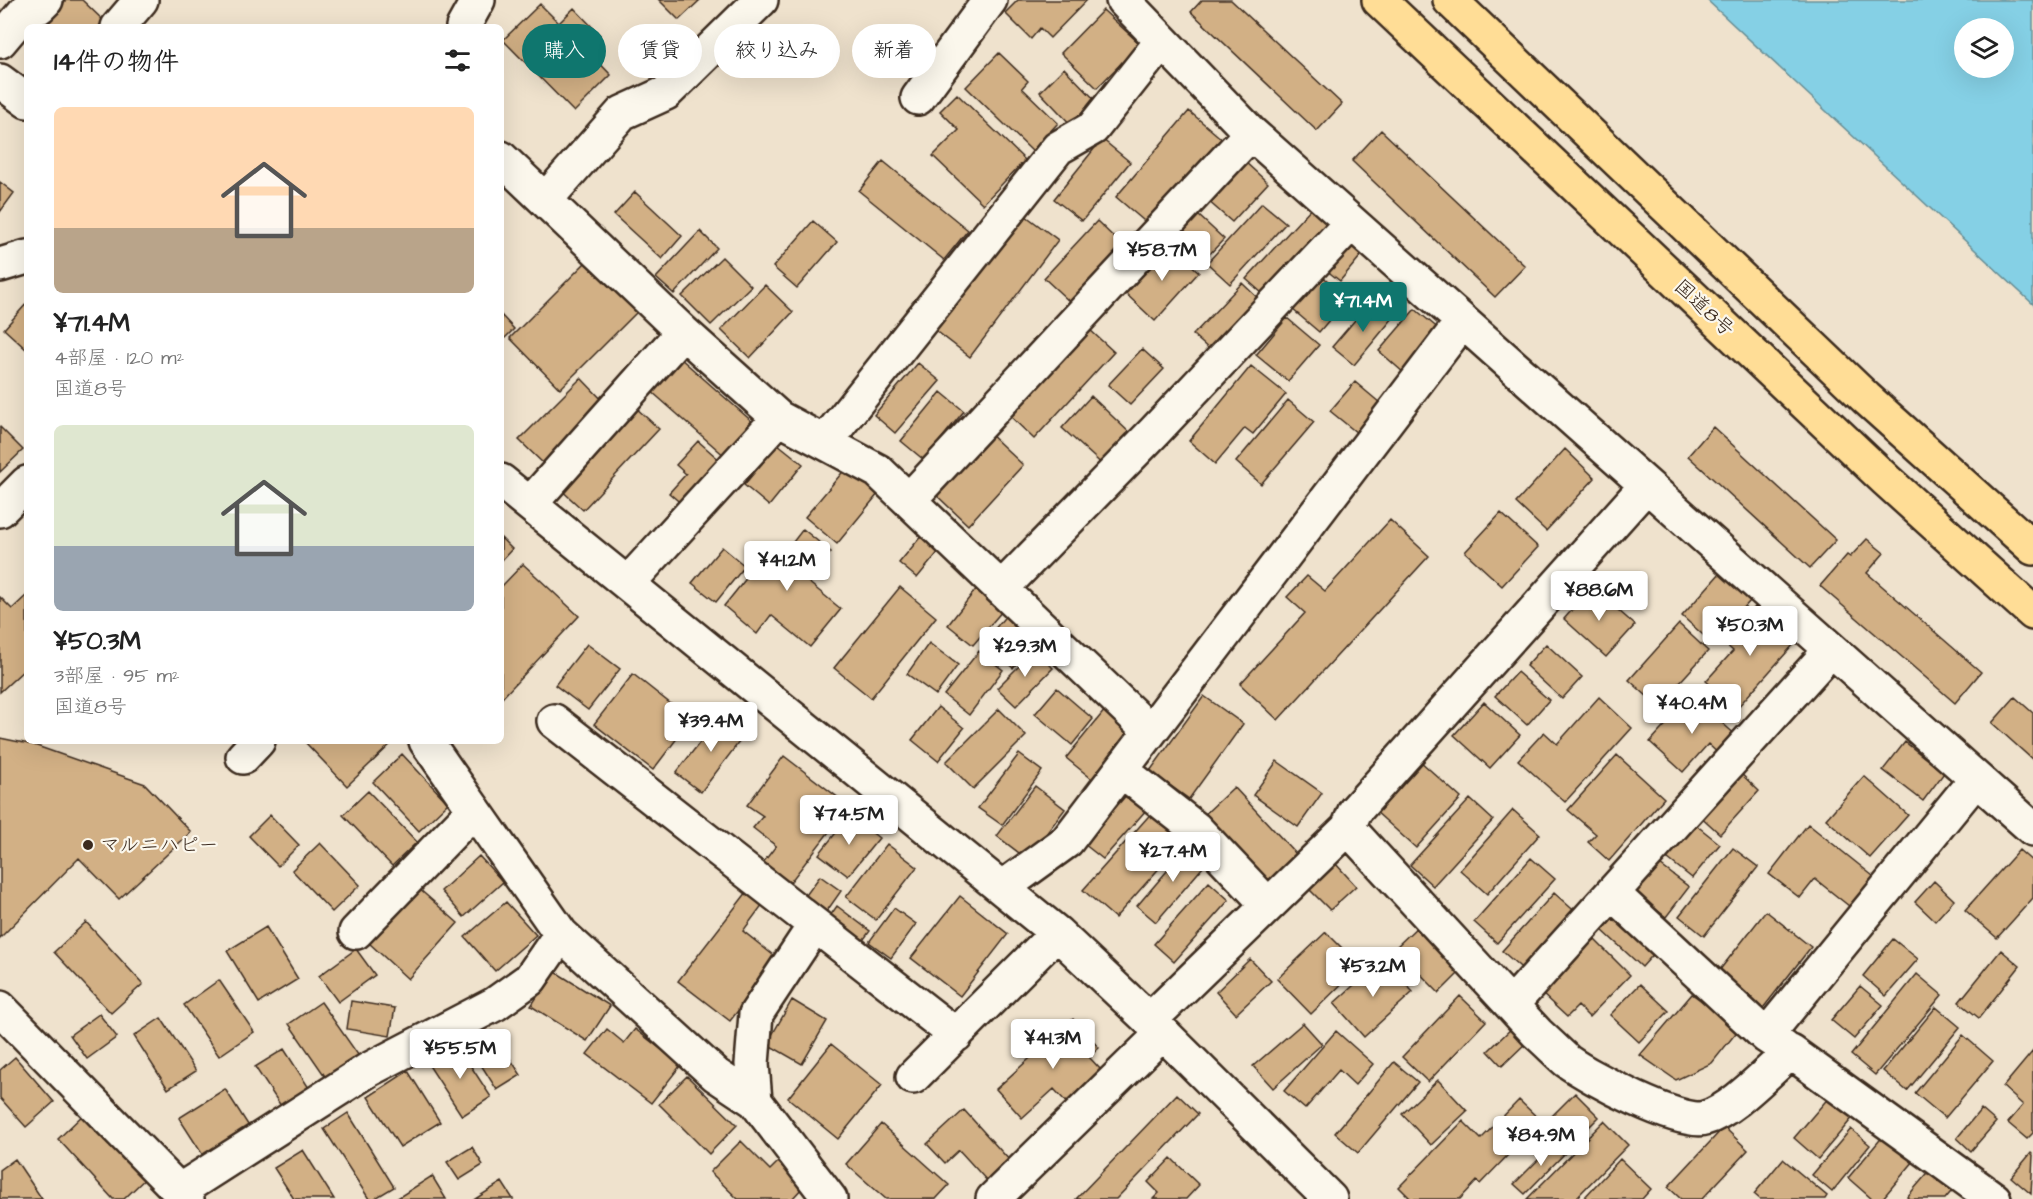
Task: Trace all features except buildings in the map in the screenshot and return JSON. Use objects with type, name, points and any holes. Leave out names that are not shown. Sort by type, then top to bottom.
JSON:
[{"type":"highway","name":"国道8号","points":[[1379,0],[1886,480],[2033,613]]},
{"type":"highway","points":[[1450,0],[1866,398],[2033,548]]},
{"type":"street","points":[[121,24],[141,0]]},
{"type":"street","points":[[465,24],[478,0]]},
{"type":"street","points":[[546,199],[622,113],[666,93],[761,0]]},
{"type":"street","points":[[918,98],[990,0]]},
{"type":"street","points":[[1123,0],[1251,133],[2033,829]]},
{"type":"street","points":[[0,42],[30,3]]},
{"type":"street","points":[[825,442],[1058,148],[1093,128],[1162,41]]},
{"type":"street","points":[[0,81],[24,99]]},
{"type":"street","points":[[909,500],[1251,133]]},
{"type":"street","points":[[504,161],[683,332],[779,418],[878,471],[1150,731]]},
{"type":"street","points":[[1002,588],[1351,223]]},
{"type":"street","points":[[0,265],[24,258]]},
{"type":"street","points":[[1002,888],[1067,842],[1462,322]]},
{"type":"street","points":[[530,504],[683,332]]},
{"type":"street","points":[[628,583],[779,418]]},
{"type":"street","points":[[504,483],[1057,933],[1156,1026],[1330,1199]]},
{"type":"street","points":[[993,1199],[1268,905],[1348,828],[1355,811],[1646,486]]},
{"type":"street","points":[[0,510],[24,487]]},
{"type":"street","points":[[1511,1005],[1831,650]]},
{"type":"street","points":[[554,721],[956,1035]]},
{"type":"street","points":[[428,744],[561,934],[716,1075],[755,1101],[830,1199]]},
{"type":"street","points":[[1121,770],[1196,828],[1268,905]]},
{"type":"street","points":[[1348,828],[1511,1005],[1567,1061],[1600,1082],[1688,1120],[1705,1118],[1733,1102],[1976,779]]},
{"type":"street","points":[[356,932],[474,810]]},
{"type":"street","points":[[1612,892],[1778,1044],[1994,1199]]},
{"type":"street","points":[[755,1101],[752,1065],[756,1014],[815,925]]},
{"type":"street","points":[[913,1077],[1057,933]]},
{"type":"street","points":[[0,1008],[174,1194],[368,1071],[495,1004],[530,979],[561,934]]},
{"type":"water","points":[[1707,0],[2033,0],[2033,304]]},
{"type":"place","name":"マルニハピー","points":[[88,845]]}]
